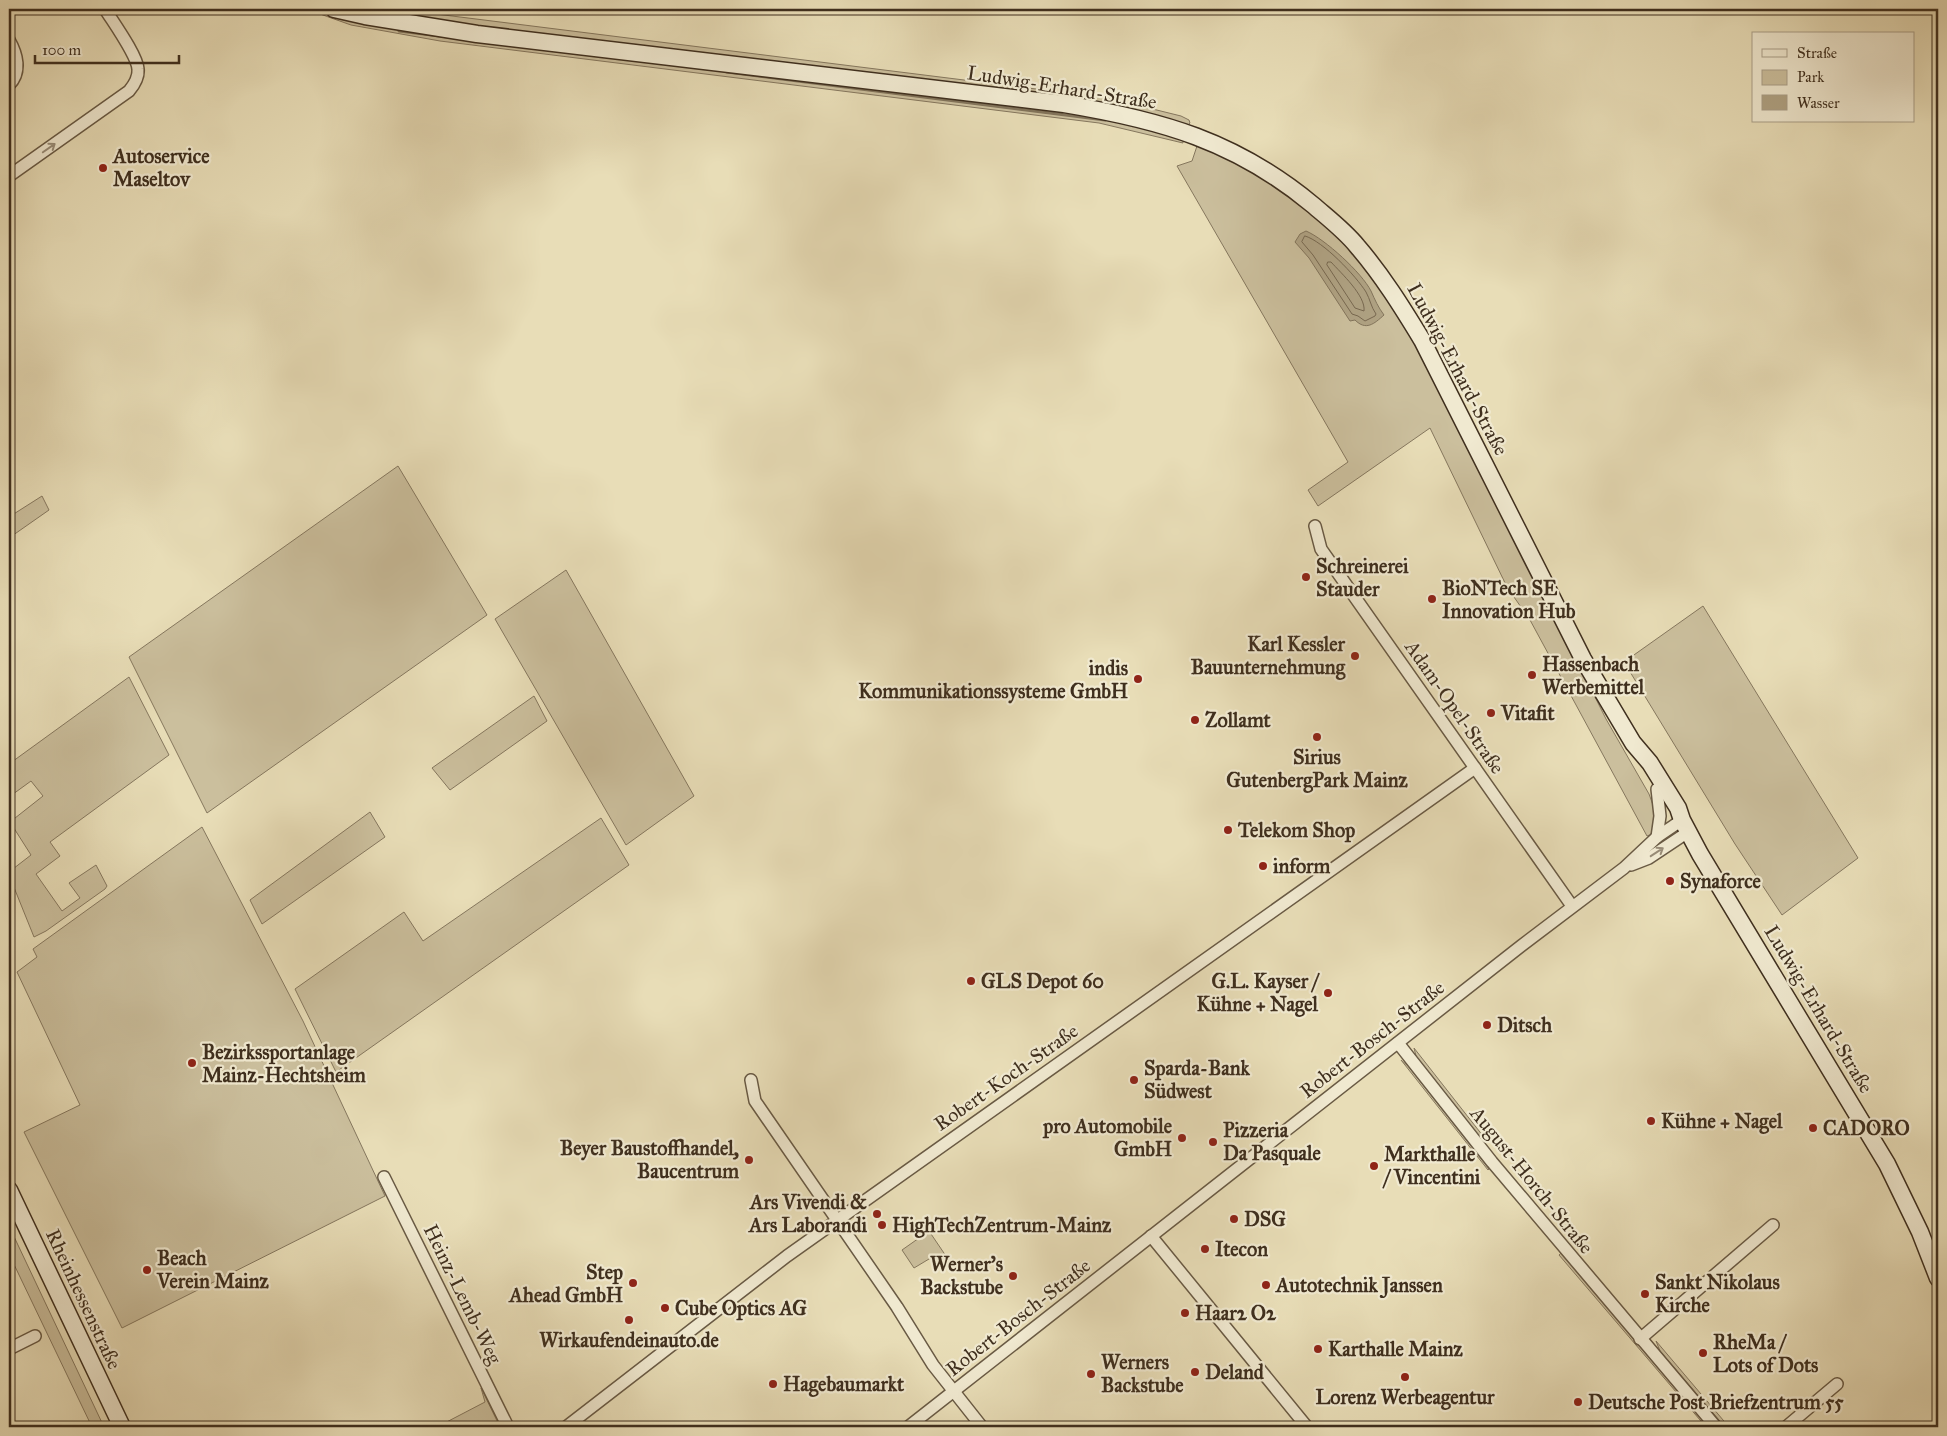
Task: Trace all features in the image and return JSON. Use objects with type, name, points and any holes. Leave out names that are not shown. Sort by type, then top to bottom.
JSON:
[{"type":"main road","name":"Ludwig-Erhard-Straße","points":[[334,9],[397,22],[477,34],[1084,107],[1137,117],[1195,135],[1244,158],[1281,181],[1327,217],[1361,250],[1399,301],[1422,340],[1583,660],[1633,743],[1660,778],[1678,808],[1685,826],[1887,1164],[1920,1232],[1938,1278]]},
{"type":"main road","name":"Ludwig-Erhard-Straße","points":[[361,9],[397,22]]},
{"type":"main road","name":"Ludwig-Erhard-Straße","points":[[1633,743],[1642,766],[1656,789],[1670,810],[1685,826]]},
{"type":"main road","name":"Rheinhessenstraße","points":[[9,1190],[122,1427]]},
{"type":"street","points":[[9,176],[129,91],[134,85],[138,68],[135,59],[105,9]]},
{"type":"street","points":[[9,40],[14,49],[17,62],[17,72],[14,80],[9,85]]},
{"type":"street","name":"Adam-Opel-Straße","points":[[1315,526],[1321,549],[1572,906]]},
{"type":"street","name":"Robert-Koch-Straße","points":[[566,1427],[787,1256],[1475,768]]},
{"type":"street","points":[[1656,789],[1660,816],[1658,837]]},
{"type":"street","name":"Robert-Bosch-Straße","points":[[908,1427],[1572,906],[1624,868],[1658,837],[1685,826]]},
{"type":"street","name":"Robert-Bosch-Straße","points":[[1624,868],[1648,858],[1685,826]]},
{"type":"street","name":"August-Horch-Straße","points":[[1398,1043],[1492,1162],[1716,1427]]},
{"type":"street","points":[[751,1080],[755,1101],[934,1365],[982,1427]]},
{"type":"street","name":"Heinz-Lemb-Weg","points":[[384,1177],[508,1427]]},
{"type":"street","points":[[1640,1338],[1773,1226]]},
{"type":"street","points":[[1151,1236],[1307,1427]]},
{"type":"street","points":[[9,1349],[35,1336]]},
{"type":"street","points":[[1786,1427],[1837,1384]]},
{"type":"green space","points":[[306,9],[314,9],[352,21],[410,32],[1102,116],[1183,137],[1183,143],[1099,123],[440,41],[351,25]]},
{"type":"green space","points":[[380,9],[413,9],[436,14],[1108,98],[1181,116],[1189,120],[1190,123],[1186,127],[465,26]]},
{"type":"green space","points":[[1202,144],[1256,171],[1314,213],[1354,251],[1384,289],[1442,391],[1606,719],[1649,794],[1657,816],[1652,834],[1647,836],[1530,620],[1507,587],[1430,428],[1318,506],[1308,490],[1348,462],[1177,166],[1192,161],[1197,146]]},
{"type":"green space","points":[[398,466],[487,615],[207,813],[129,657]]},
{"type":"green space","points":[[42,496],[49,510],[9,538],[9,517]]},
{"type":"green space","points":[[566,570],[694,796],[626,845],[495,619]]},
{"type":"green space","points":[[1703,606],[1858,858],[1782,915],[1735,844],[1624,662]]},
{"type":"green space","points":[[129,677],[169,755],[50,842],[60,856],[36,874],[62,911],[80,898],[69,883],[96,865],[107,886],[46,931],[34,937],[9,875],[9,872],[31,855],[10,822],[43,796],[31,781],[9,797],[9,764]]},
{"type":"green space","points":[[534,696],[547,721],[450,790],[432,768]]},
{"type":"green space","points":[[370,812],[385,837],[262,924],[250,900]]},
{"type":"green space","points":[[601,818],[629,865],[336,1072],[295,989],[404,912],[423,941]]},
{"type":"green space","name":"Bezirkssportanlage Mainz-Hechtsheim","points":[[202,827],[303,1021],[385,1196],[122,1328],[24,1132],[80,1105],[17,972],[37,957],[33,949]]},
{"type":"green space","points":[[1414,1048],[1483,1136],[1480,1138],[1416,1056]]},
{"type":"green space","points":[[1401,1060],[1408,1066],[1488,1170]]},
{"type":"green space","points":[[9,1226],[104,1427],[92,1427],[9,1254]]},
{"type":"green space","points":[[929,1231],[948,1259],[940,1264],[934,1256],[914,1268],[902,1250]]},
{"type":"green space","points":[[1561,1253],[1709,1427],[1706,1427],[1559,1255]]},
{"type":"green space","points":[[1656,1341],[1729,1427],[1725,1427],[1660,1351]]},
{"type":"green space","points":[[481,1388],[500,1427],[437,1427],[485,1402]]},
{"type":"water","points":[[1306,231],[1333,249],[1360,275],[1384,315],[1366,326],[1355,320],[1350,321],[1309,258],[1295,242],[1300,234]]},
{"type":"waterway","points":[[399,31],[448,37]]},
{"type":"waterway","points":[[727,72],[1105,120]]},
{"type":"place","name":"Autoservice Maseltov","points":[[103,168]]},
{"type":"place","name":"Schreinerei Stauder","points":[[1306,577]]},
{"type":"place","name":"BioNTech SE Innovation Hub","points":[[1432,599]]},
{"type":"place","name":"Karl Kessler Bauunternehmung","points":[[1355,656]]},
{"type":"place","name":"Hassenbach Werbemittel","points":[[1532,675]]},
{"type":"place","name":"indis Kommunikationssysteme GmbH","points":[[1138,679]]},
{"type":"place","name":"Vitafit","points":[[1491,713]]},
{"type":"place","name":"Zollamt","points":[[1195,720]]},
{"type":"place","name":"Sirius GutenbergPark Mainz","points":[[1317,737]]},
{"type":"place","name":"Telekom Shop","points":[[1228,830]]},
{"type":"place","name":"inform","points":[[1263,866]]},
{"type":"place","name":"Synaforce","points":[[1670,881]]},
{"type":"place","name":"GLS Depot 60","points":[[971,981]]},
{"type":"place","name":"G.L. Kayser / Kühne + Nagel","points":[[1328,993]]},
{"type":"place","name":"Ditsch","points":[[1487,1025]]},
{"type":"place","name":"Bezirkssportanlage Mainz-Hechtsheim","points":[[192,1063]]},
{"type":"place","name":"Sparda-Bank Südwest","points":[[1134,1080]]},
{"type":"place","name":"Kühne + Nagel","points":[[1651,1121]]},
{"type":"place","name":"CADORO","points":[[1813,1128]]},
{"type":"place","name":"pro Automobile GmbH","points":[[1182,1138]]},
{"type":"place","name":"Pizzeria Da Pasquale","points":[[1213,1142]]},
{"type":"place","name":"Beyer Baustoffhandel, Baucentrum","points":[[749,1160]]},
{"type":"place","name":"Markthalle / Vincentini","points":[[1374,1166]]},
{"type":"place","name":"Ars Vivendi & Ars Laborandi","points":[[877,1214]]},
{"type":"place","name":"DSG","points":[[1234,1219]]},
{"type":"place","name":"HighTechZentrum-Mainz","points":[[882,1225]]},
{"type":"place","name":"Itecon","points":[[1205,1249]]},
{"type":"place","name":"Beach Verein Mainz","points":[[147,1270]]},
{"type":"place","name":"Werner's Backstube","points":[[1013,1276]]},
{"type":"place","name":"Step Ahead GmbH","points":[[633,1283]]},
{"type":"place","name":"Autotechnik Janssen","points":[[1266,1285]]},
{"type":"place","name":"Sankt Nikolaus Kirche","points":[[1645,1294]]},
{"type":"place","name":"Cube Optics AG","points":[[665,1308]]},
{"type":"place","name":"Haar2 O2","points":[[1185,1313]]},
{"type":"place","name":"Wirkaufendeinauto.de","points":[[629,1320]]},
{"type":"place","name":"Karthalle Mainz","points":[[1318,1349]]},
{"type":"place","name":"RheMa / Lots of Dots","points":[[1703,1353]]},
{"type":"place","name":"Deland","points":[[1195,1372]]},
{"type":"place","name":"Werners Backstube","points":[[1091,1374]]},
{"type":"place","name":"Lorenz Werbeagentur","points":[[1405,1377]]},
{"type":"place","name":"Hagebaumarkt","points":[[773,1384]]},
{"type":"place","name":"Deutsche Post Briefzentrum 55","points":[[1578,1402]]}]
